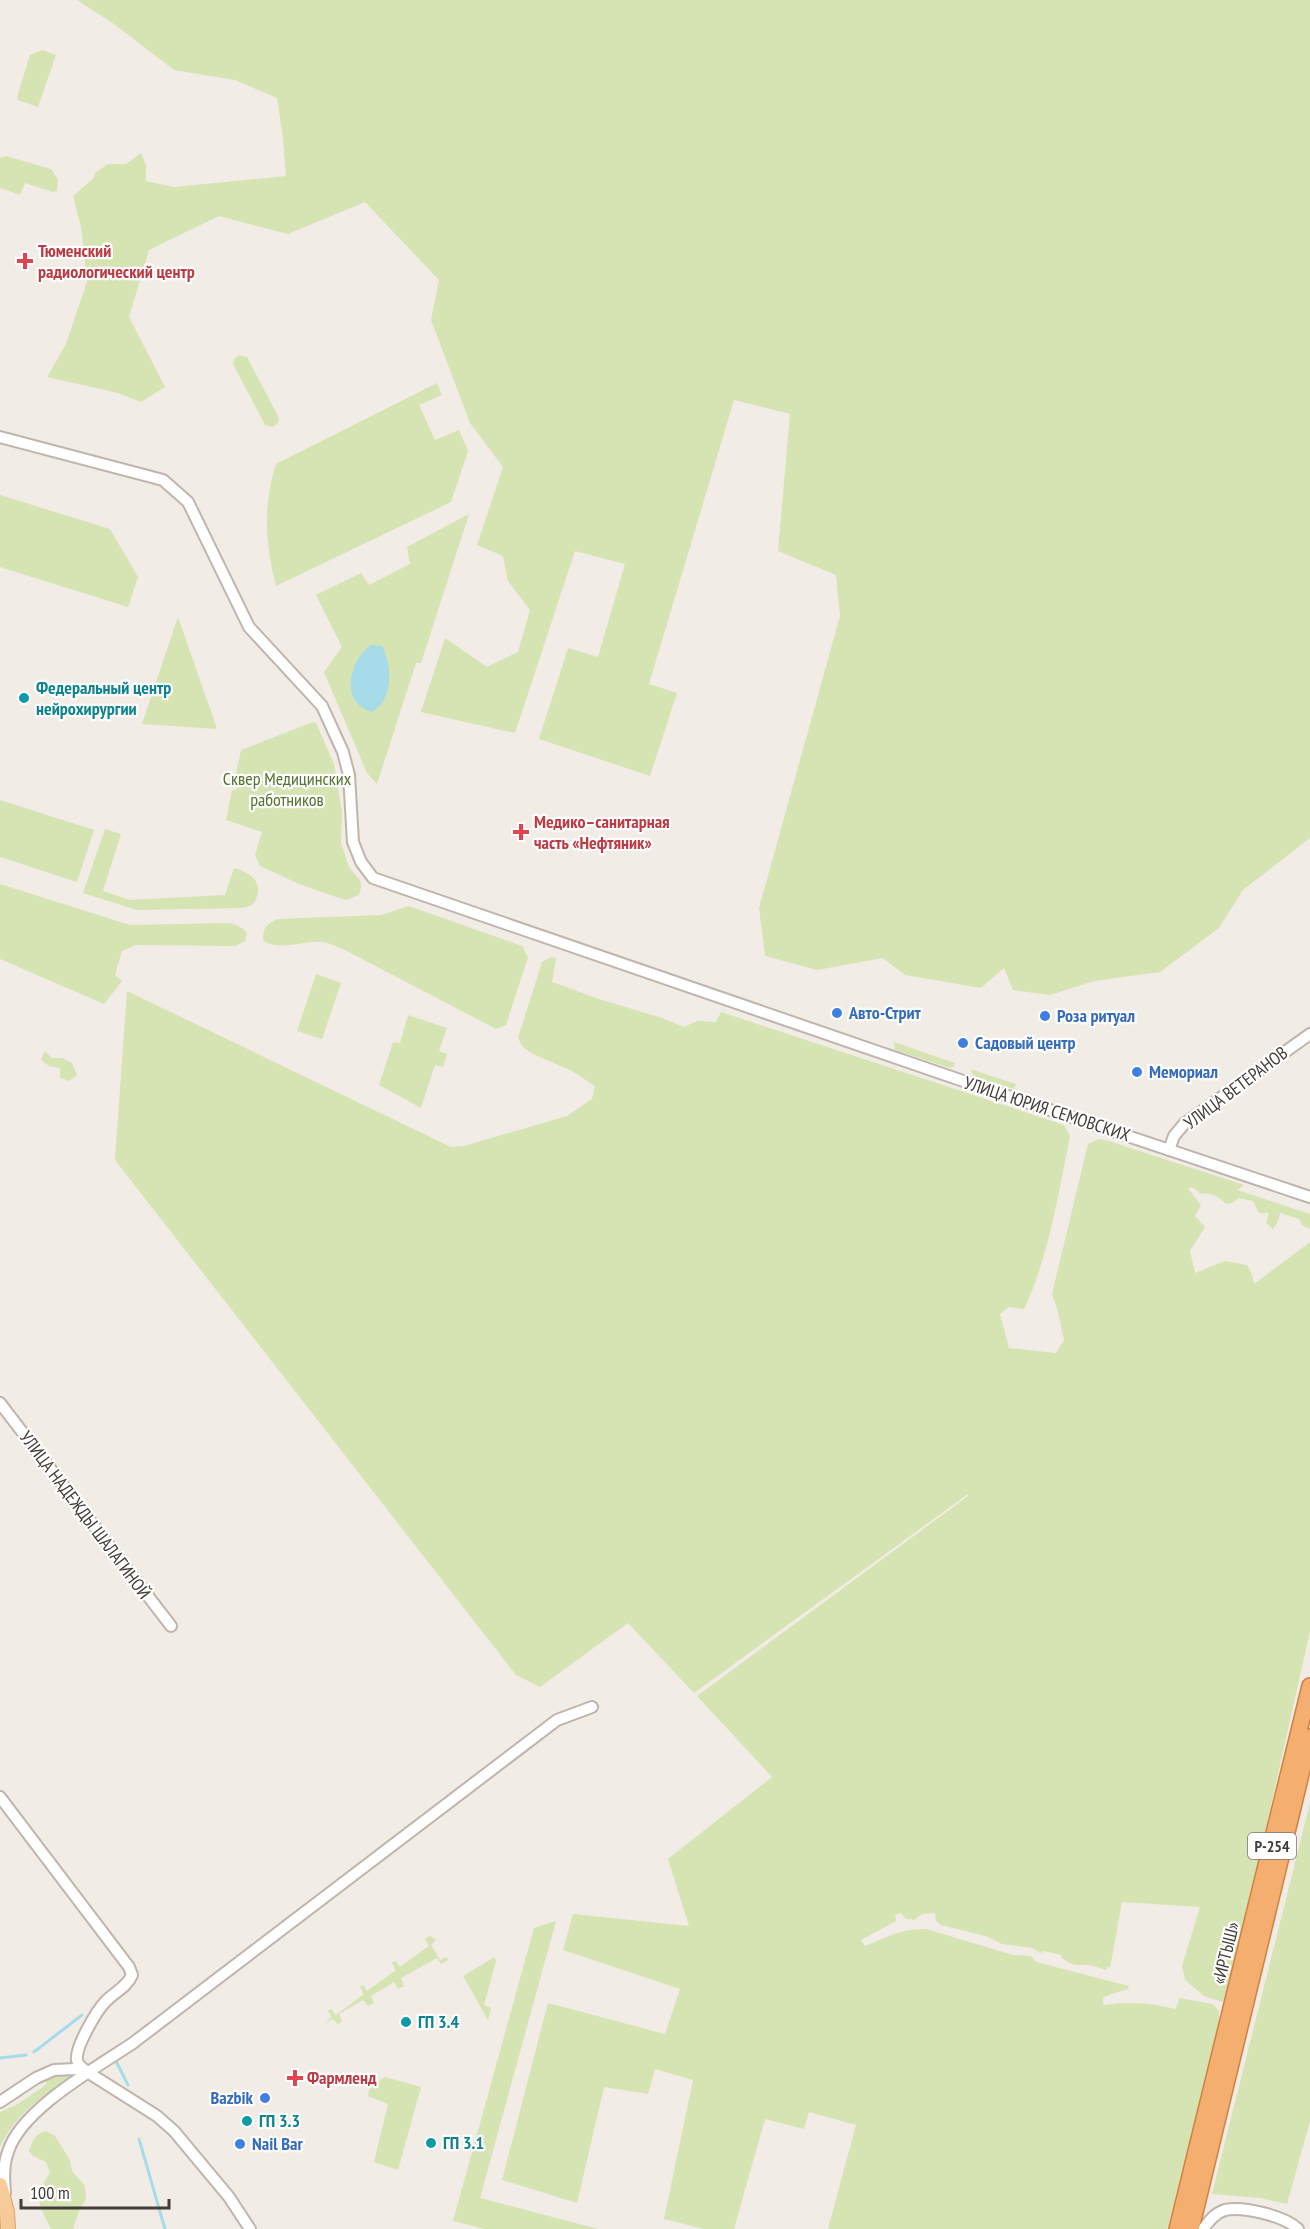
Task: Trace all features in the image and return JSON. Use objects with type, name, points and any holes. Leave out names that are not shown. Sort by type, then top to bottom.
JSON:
[{"type":"highway","name":"«ИРТЫШ»","points":[[1177,2229],[1310,1686]]},
{"type":"highway","name":"«ИРТЫШ»","points":[[1191,2229],[1310,1737]]},
{"type":"main road","points":[[0,2185],[8,2229]]},
{"type":"street","name":"УЛИЦА ЮРИЯ СЕМОВСКИХ","points":[[0,437],[164,480],[188,502],[249,627],[322,706],[343,752],[349,775],[353,842],[361,862],[373,878],[1310,1197]]},
{"type":"street","name":"УЛИЦА ВЕТЕРАНОВ","points":[[1169,1150],[1174,1136],[1184,1124],[1310,1034]]},
{"type":"street","name":"УЛИЦА НАДЕЖДЫ ШАЛАГИНОЙ","points":[[0,1403],[171,1626]]},
{"type":"street","points":[[6,2212],[7,2153],[17,2133],[33,2114],[133,2043],[557,1720],[592,1707]]},
{"type":"street","points":[[0,1797],[129,1967],[132,1975],[129,1982],[105,2002],[94,2016],[78,2050],[76,2058],[78,2064],[157,2116],[174,2131],[229,2197],[250,2229]]},
{"type":"street","points":[[0,2102],[36,2078],[54,2070],[76,2069],[89,2073]]},
{"type":"street","points":[[1203,2229],[1216,2214],[1225,2210],[1240,2209],[1293,2223],[1298,2229]]},
{"type":"green space","points":[[77,0],[1310,0],[1310,838],[1243,890],[1219,928],[1160,972],[1094,981],[1050,995],[1013,990],[1004,968],[981,988],[905,975],[883,958],[817,970],[765,956],[759,908],[840,616],[836,575],[778,551],[790,414],[734,400],[649,684],[677,693],[650,776],[539,739],[568,648],[598,657],[625,564],[575,551],[515,733],[421,712],[445,638],[487,667],[518,652],[530,610],[508,581],[503,556],[477,545],[503,467],[470,423],[431,320],[439,280],[365,202],[288,234],[219,216],[149,250],[129,317],[165,387],[141,402],[118,393],[47,377],[66,344],[87,282],[81,227],[73,196],[94,178],[95,173],[108,164],[126,164],[141,153],[146,165],[146,181],[174,187],[286,176],[277,98],[235,80],[174,70],[114,24]]},
{"type":"green space","points":[[42,50],[56,55],[38,107],[18,100],[17,97],[30,55]]},
{"type":"green space","points":[[6,156],[51,169],[58,179],[57,191],[53,192],[25,183],[20,195],[0,188],[0,158]]},
{"type":"green space","points":[[239,355],[247,357],[279,418],[278,423],[273,427],[265,425],[233,364],[234,359]]},
{"type":"green space","points":[[437,383],[442,395],[419,405],[435,440],[459,430],[468,451],[451,502],[276,586],[268,540],[267,510],[276,464]]},
{"type":"green space","points":[[0,495],[110,529],[138,577],[128,607],[0,567]]},
{"type":"green space","points":[[469,514],[421,663],[416,663],[377,784],[367,773],[324,672],[342,647],[316,595],[361,573],[369,585],[410,564],[407,547]]},
{"type":"green space","points":[[178,617],[217,729],[142,724]]},
{"type":"green space","name":"Сквер Медицинских работников","points":[[313,722],[316,723],[334,764],[342,812],[341,843],[349,867],[360,880],[359,895],[346,900],[299,884],[260,866],[255,855],[262,832],[226,820],[232,790],[236,790],[239,779],[235,778],[241,750]]},
{"type":"green space","points":[[0,800],[94,830],[77,882],[0,857]]},
{"type":"green space","points":[[105,829],[121,834],[103,891],[130,900],[225,895],[234,868],[249,874],[256,881],[258,890],[255,901],[250,906],[242,908],[137,910],[83,893]]},
{"type":"green space","points":[[0,884],[130,925],[229,923],[240,927],[247,934],[245,941],[235,946],[136,945],[122,951],[115,975],[122,981],[104,1004],[0,959]]},
{"type":"green space","points":[[409,906],[522,946],[528,957],[506,1025],[496,1029],[331,944],[316,942],[275,945],[263,940],[266,926],[278,919],[381,915]]},
{"type":"green space","points":[[551,957],[556,958],[552,982],[684,1027],[697,1021],[716,1022],[721,1012],[1064,1125],[1070,1136],[1052,1224],[1040,1269],[1024,1309],[1009,1307],[1000,1314],[1009,1348],[1056,1353],[1064,1340],[1052,1294],[1088,1144],[1099,1139],[1244,1185],[1237,1190],[1310,1214],[1310,1229],[1302,1225],[1299,1219],[1280,1213],[1273,1229],[1266,1223],[1269,1213],[1259,1213],[1253,1201],[1239,1198],[1226,1204],[1215,1196],[1201,1194],[1193,1188],[1188,1188],[1201,1205],[1195,1216],[1205,1227],[1190,1251],[1195,1273],[1225,1261],[1247,1265],[1254,1284],[1310,1242],[1310,1631],[1232,1980],[1223,2002],[1204,1996],[1185,1980],[1182,1966],[1200,1907],[1122,1902],[1110,1968],[1107,1967],[1106,1970],[1073,1964],[1061,1955],[1002,1944],[986,1936],[941,1925],[936,1921],[935,1913],[922,1914],[913,1921],[906,1919],[901,1913],[895,1915],[896,1921],[861,1940],[865,1946],[894,1934],[926,1929],[1013,1955],[1031,1956],[1036,1962],[1129,1986],[1128,1989],[1103,1998],[1103,2005],[1140,2003],[1176,2009],[1179,1998],[1213,2004],[1219,2011],[1219,2027],[1167,2229],[828,2229],[856,2125],[809,2112],[804,2129],[765,2119],[734,2229],[704,2229],[664,2219],[693,2080],[655,2069],[648,2094],[604,2087],[577,2203],[502,2180],[548,2003],[665,2034],[680,1989],[563,1950],[573,1914],[689,1926],[668,1859],[772,1777],[697,1696],[968,1496],[968,1494],[694,1693],[628,1623],[540,1687],[516,1675],[115,1160],[127,991],[451,1147],[464,1146],[567,1116],[592,1099],[595,1086],[572,1071],[531,1053],[522,1046],[518,1038],[542,962]]},
{"type":"green space","points":[[316,974],[341,983],[322,1039],[297,1031]]},
{"type":"green space","points":[[408,1015],[447,1028],[439,1051],[447,1054],[443,1067],[435,1065],[421,1108],[379,1085],[393,1042],[400,1043]]},
{"type":"green space","points":[[894,1042],[955,1063],[954,1066],[950,1068],[895,1050]]},
{"type":"green space","points":[[45,1051],[52,1058],[62,1058],[72,1063],[77,1075],[69,1081],[60,1078],[60,1068],[49,1066],[41,1060]]},
{"type":"green space","points":[[970,1069],[1016,1084],[1014,1089],[975,1077]]},
{"type":"green space","points":[[1310,1803],[1310,2121],[1287,2204],[1260,2198],[1212,2194]]},
{"type":"green space","points":[[556,1921],[480,2198],[598,2229],[485,2229],[453,2221],[534,1928]]},
{"type":"green space","points":[[430,1936],[436,1940],[431,1945],[440,1960],[447,1957],[448,1960],[441,1964],[437,1958],[401,1978],[404,1986],[398,1989],[394,1982],[371,1996],[374,2003],[368,2006],[363,2000],[339,2014],[342,2021],[338,2024],[333,2019],[324,2024],[332,2017],[328,2011],[331,2009],[336,2015],[364,1994],[360,1987],[363,1985],[367,1991],[396,1970],[392,1963],[395,1961],[400,1967],[429,1946],[425,1939]]},
{"type":"green space","points":[[495,1957],[496,1961],[484,2005],[491,2008],[488,2020],[463,1976]]},
{"type":"green space","points":[[62,2074],[71,2075],[22,2115],[6,2135],[0,2147],[0,2112],[18,2104],[47,2084],[44,2079]]},
{"type":"green space","points":[[385,2077],[421,2087],[398,2170],[374,2162],[388,2104],[368,2096],[370,2087]]},
{"type":"green space","points":[[46,2131],[55,2136],[70,2160],[72,2171],[85,2186],[86,2199],[73,2229],[51,2229],[39,2201],[41,2189],[50,2173],[46,2162],[33,2156],[29,2151],[34,2138]]},
{"type":"water","points":[[371,645],[382,646],[389,672],[384,699],[372,712],[355,700],[351,691],[353,670],[363,652]]},
{"type":"waterway","points":[[34,2052],[82,2015]]},
{"type":"waterway","points":[[0,2058],[26,2055]]},
{"type":"waterway","points":[[117,2063],[128,2085]]},
{"type":"waterway","points":[[139,2139],[165,2229]]},
{"type":"place","name":"Тюменский радиологический центр","points":[[25,261]]},
{"type":"place","name":"Федеральный центр нейрохирургии","points":[[24,698]]},
{"type":"place","name":"Медико–санитарная часть «Нефтяник»","points":[[521,832]]},
{"type":"place","name":"Авто-Стрит","points":[[837,1013]]},
{"type":"place","name":"Роза ритуал","points":[[1045,1016]]},
{"type":"place","name":"Садовый центр","points":[[963,1043]]},
{"type":"place","name":"Мемориал","points":[[1137,1072]]},
{"type":"place","name":"ГП 3.4","points":[[406,2022]]},
{"type":"place","name":"Фармленд","points":[[295,2078]]},
{"type":"place","name":"Bazbik","points":[[265,2098]]},
{"type":"place","name":"ГП 3.3","points":[[247,2121]]},
{"type":"place","name":"ГП 3.1","points":[[431,2143]]},
{"type":"place","name":"Nail Bar","points":[[240,2144]]}]
